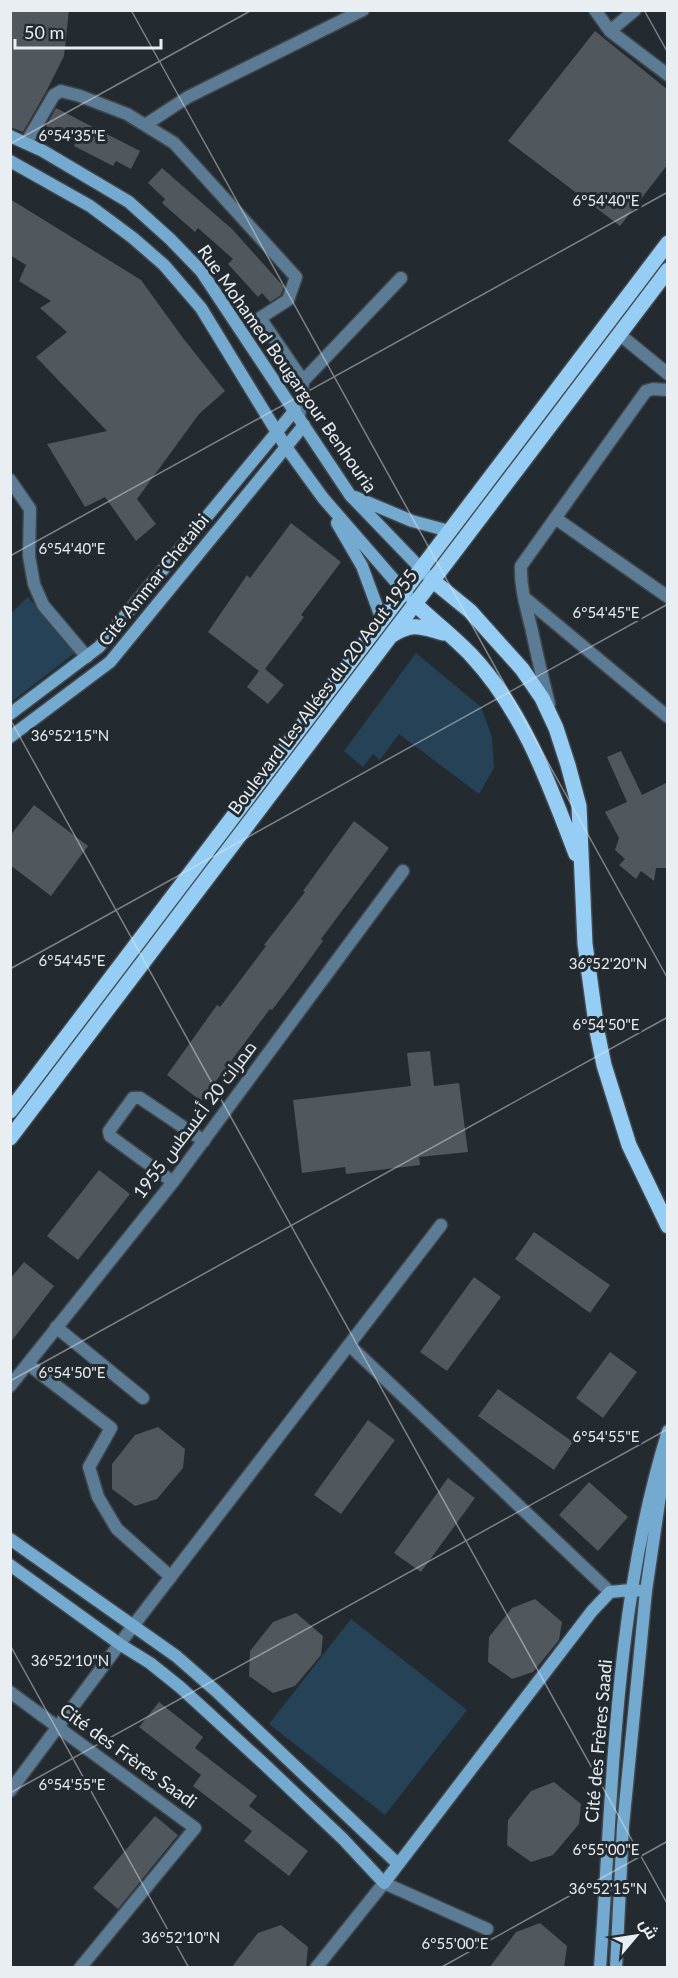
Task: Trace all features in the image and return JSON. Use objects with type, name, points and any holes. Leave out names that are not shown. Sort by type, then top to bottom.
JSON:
[{"type":"main road","name":"Rue Mohamed Bougargour Benhouria","points":[[10,136],[129,202],[171,239],[201,271],[350,495],[432,580]]},
{"type":"main road","name":"Rue Mohamed Bougargour Benhouria","points":[[10,161],[90,206],[165,265],[201,308],[286,447],[322,498],[414,603]]},
{"type":"main road","name":"Boulevard Les Allées du 20 Aout 1955","points":[[10,1111],[668,243]]},
{"type":"main road","name":"Boulevard Les Allées du 20 Aout 1955","points":[[10,1137],[668,270]]},
{"type":"main road","name":"Cité Ammar Chetaibi","points":[[10,714],[99,647],[277,432],[299,417]]},
{"type":"main road","name":"Cité Ammar Chetaibi","points":[[10,737],[110,662],[286,447],[299,417]]},
{"type":"main road","points":[[350,495],[412,521],[449,531]]},
{"type":"main road","points":[[322,498],[362,566],[382,620]]},
{"type":"main road","points":[[177,552],[191,564]]},
{"type":"main road","points":[[449,558],[447,580],[470,611],[522,669],[542,698],[556,728],[579,806],[588,972],[604,1065],[629,1145],[665,1220]]},
{"type":"main road","points":[[432,580],[470,611]]},
{"type":"main road","points":[[414,603],[474,657],[500,690],[521,724],[544,770],[581,865]]},
{"type":"main road","points":[[390,637],[407,626],[421,627],[453,636]]},
{"type":"main road","name":"Cité des Frères Saadi","points":[[600,1968],[618,1706],[630,1590],[655,1472],[668,1431]]},
{"type":"main road","name":"Cité des Frères Saadi","points":[[616,1968],[623,1826],[646,1592],[668,1438]]},
{"type":"main road","points":[[10,1539],[176,1656],[216,1691],[398,1864]]},
{"type":"main road","points":[[10,1565],[121,1645],[150,1663],[180,1687],[343,1839],[384,1883],[592,1611],[610,1592],[630,1590],[646,1592]]},
{"type":"street","points":[[145,125],[188,97],[363,10]]},
{"type":"street","points":[[595,10],[610,31],[668,75]]},
{"type":"street","points":[[610,31],[635,10]]},
{"type":"street","points":[[26,143],[54,95],[61,91],[81,96],[127,114],[174,143],[296,277],[288,300],[260,318],[303,381]]},
{"type":"street","points":[[299,417],[303,381],[401,278]]},
{"type":"street","points":[[619,334],[668,374]]},
{"type":"street","points":[[556,728],[538,662],[521,578],[521,566],[646,391],[668,390]]},
{"type":"street","name":"Cité Ammar Chetaibi","points":[[10,480],[30,509],[29,556],[34,584],[42,605],[87,657]]},
{"type":"street","points":[[555,518],[668,597]]},
{"type":"street","points":[[525,598],[668,717]]},
{"type":"street","name":"ممرات 20 أغسطس 1955","points":[[10,1386],[173,1182],[403,871]]},
{"type":"street","points":[[173,1182],[110,1136],[109,1131],[133,1098],[140,1098],[204,1141]]},
{"type":"street","points":[[10,1791],[133,1626],[441,1225]]},
{"type":"street","points":[[56,1327],[143,1398]]},
{"type":"street","points":[[349,1345],[610,1592]]},
{"type":"street","points":[[28,1364],[111,1428],[89,1467],[98,1497],[117,1529],[171,1577]]},
{"type":"street","name":"Cité des Frères Saadi","points":[[10,1692],[195,1827],[80,1968]]},
{"type":"street","points":[[316,1968],[384,1883],[487,1929]]},
{"type":"shaded area","points":[[28,597],[76,652],[11,702],[11,613]]},
{"type":"shaded area","points":[[416,653],[481,707],[492,737],[494,768],[479,794],[399,734],[380,760],[373,754],[363,767],[344,751]]},
{"type":"shaded area","points":[[351,1619],[467,1710],[385,1815],[269,1724]]},
{"type":"building","points":[[10,10],[69,10],[64,56],[23,132],[10,127]]},
{"type":"building","points":[[595,31],[668,90],[668,164],[620,226],[508,141]]},
{"type":"building","points":[[56,108],[140,151],[131,169],[116,161],[113,166],[74,146],[76,141],[46,126]]},
{"type":"building","points":[[162,168],[232,229],[284,287],[281,295],[270,302],[262,293],[258,297],[228,264],[233,259],[198,228],[195,232],[162,203],[165,199],[148,183]]},
{"type":"building","points":[[10,199],[141,280],[225,391],[199,414],[137,499],[156,524],[136,541],[105,497],[85,507],[47,444],[107,431],[36,357],[67,332],[40,308],[51,301],[19,281],[26,265],[10,255]]},
{"type":"building","points":[[291,523],[341,562],[301,615],[304,617],[265,669],[284,685],[268,704],[247,687],[259,671],[208,632],[247,575],[250,578]]},
{"type":"building","points":[[621,751],[642,795],[668,782],[668,868],[656,868],[654,881],[641,871],[636,879],[619,865],[625,859],[615,850],[619,838],[605,812],[627,802],[607,757]]},
{"type":"building","points":[[34,805],[88,846],[51,896],[10,865],[10,836]]},
{"type":"building","points":[[354,821],[389,848],[321,939],[323,941],[294,981],[272,1010],[270,1009],[201,1101],[167,1075],[217,1005],[220,1007],[266,946],[264,945],[305,892],[303,891]]},
{"type":"building","points":[[430,1051],[434,1086],[459,1083],[468,1152],[419,1157],[420,1165],[346,1174],[345,1167],[302,1173],[293,1100],[411,1086],[407,1053]]},
{"type":"building","points":[[99,1170],[130,1194],[78,1260],[47,1236]]},
{"type":"building","points":[[534,1232],[610,1285],[590,1313],[515,1259]]},
{"type":"building","points":[[24,1262],[54,1286],[10,1343],[10,1279]]},
{"type":"building","points":[[474,1277],[501,1297],[447,1371],[420,1352]]},
{"type":"building","points":[[610,1352],[637,1372],[603,1418],[576,1398]]},
{"type":"building","points":[[498,1389],[573,1442],[554,1470],[478,1416]]},
{"type":"building","points":[[368,1420],[395,1440],[341,1514],[314,1495]]},
{"type":"building","points":[[158,1427],[185,1449],[183,1468],[157,1499],[135,1506],[112,1489],[112,1464],[135,1435]]},
{"type":"building","points":[[448,1478],[475,1498],[421,1572],[394,1553]]},
{"type":"building","points":[[589,1482],[628,1517],[598,1551],[559,1515]]},
{"type":"building","points":[[535,1599],[562,1622],[559,1640],[533,1672],[512,1679],[488,1662],[489,1637],[512,1608]]},
{"type":"building","points":[[296,1613],[323,1636],[321,1655],[295,1686],[273,1693],[249,1676],[250,1651],[273,1622]]},
{"type":"building","points":[[159,1702],[203,1737],[195,1748],[257,1796],[249,1806],[308,1851],[289,1876],[244,1841],[252,1831],[193,1786],[201,1775],[139,1727]]},
{"type":"building","points":[[554,1782],[581,1804],[579,1824],[553,1855],[531,1862],[507,1845],[508,1820],[531,1791]]},
{"type":"building","points":[[155,1816],[178,1835],[118,1909],[93,1888]]},
{"type":"building","points":[[540,1923],[567,1946],[564,1968],[489,1968],[516,1932]]},
{"type":"building","points":[[281,1925],[308,1947],[306,1968],[231,1968],[258,1933]]}]
